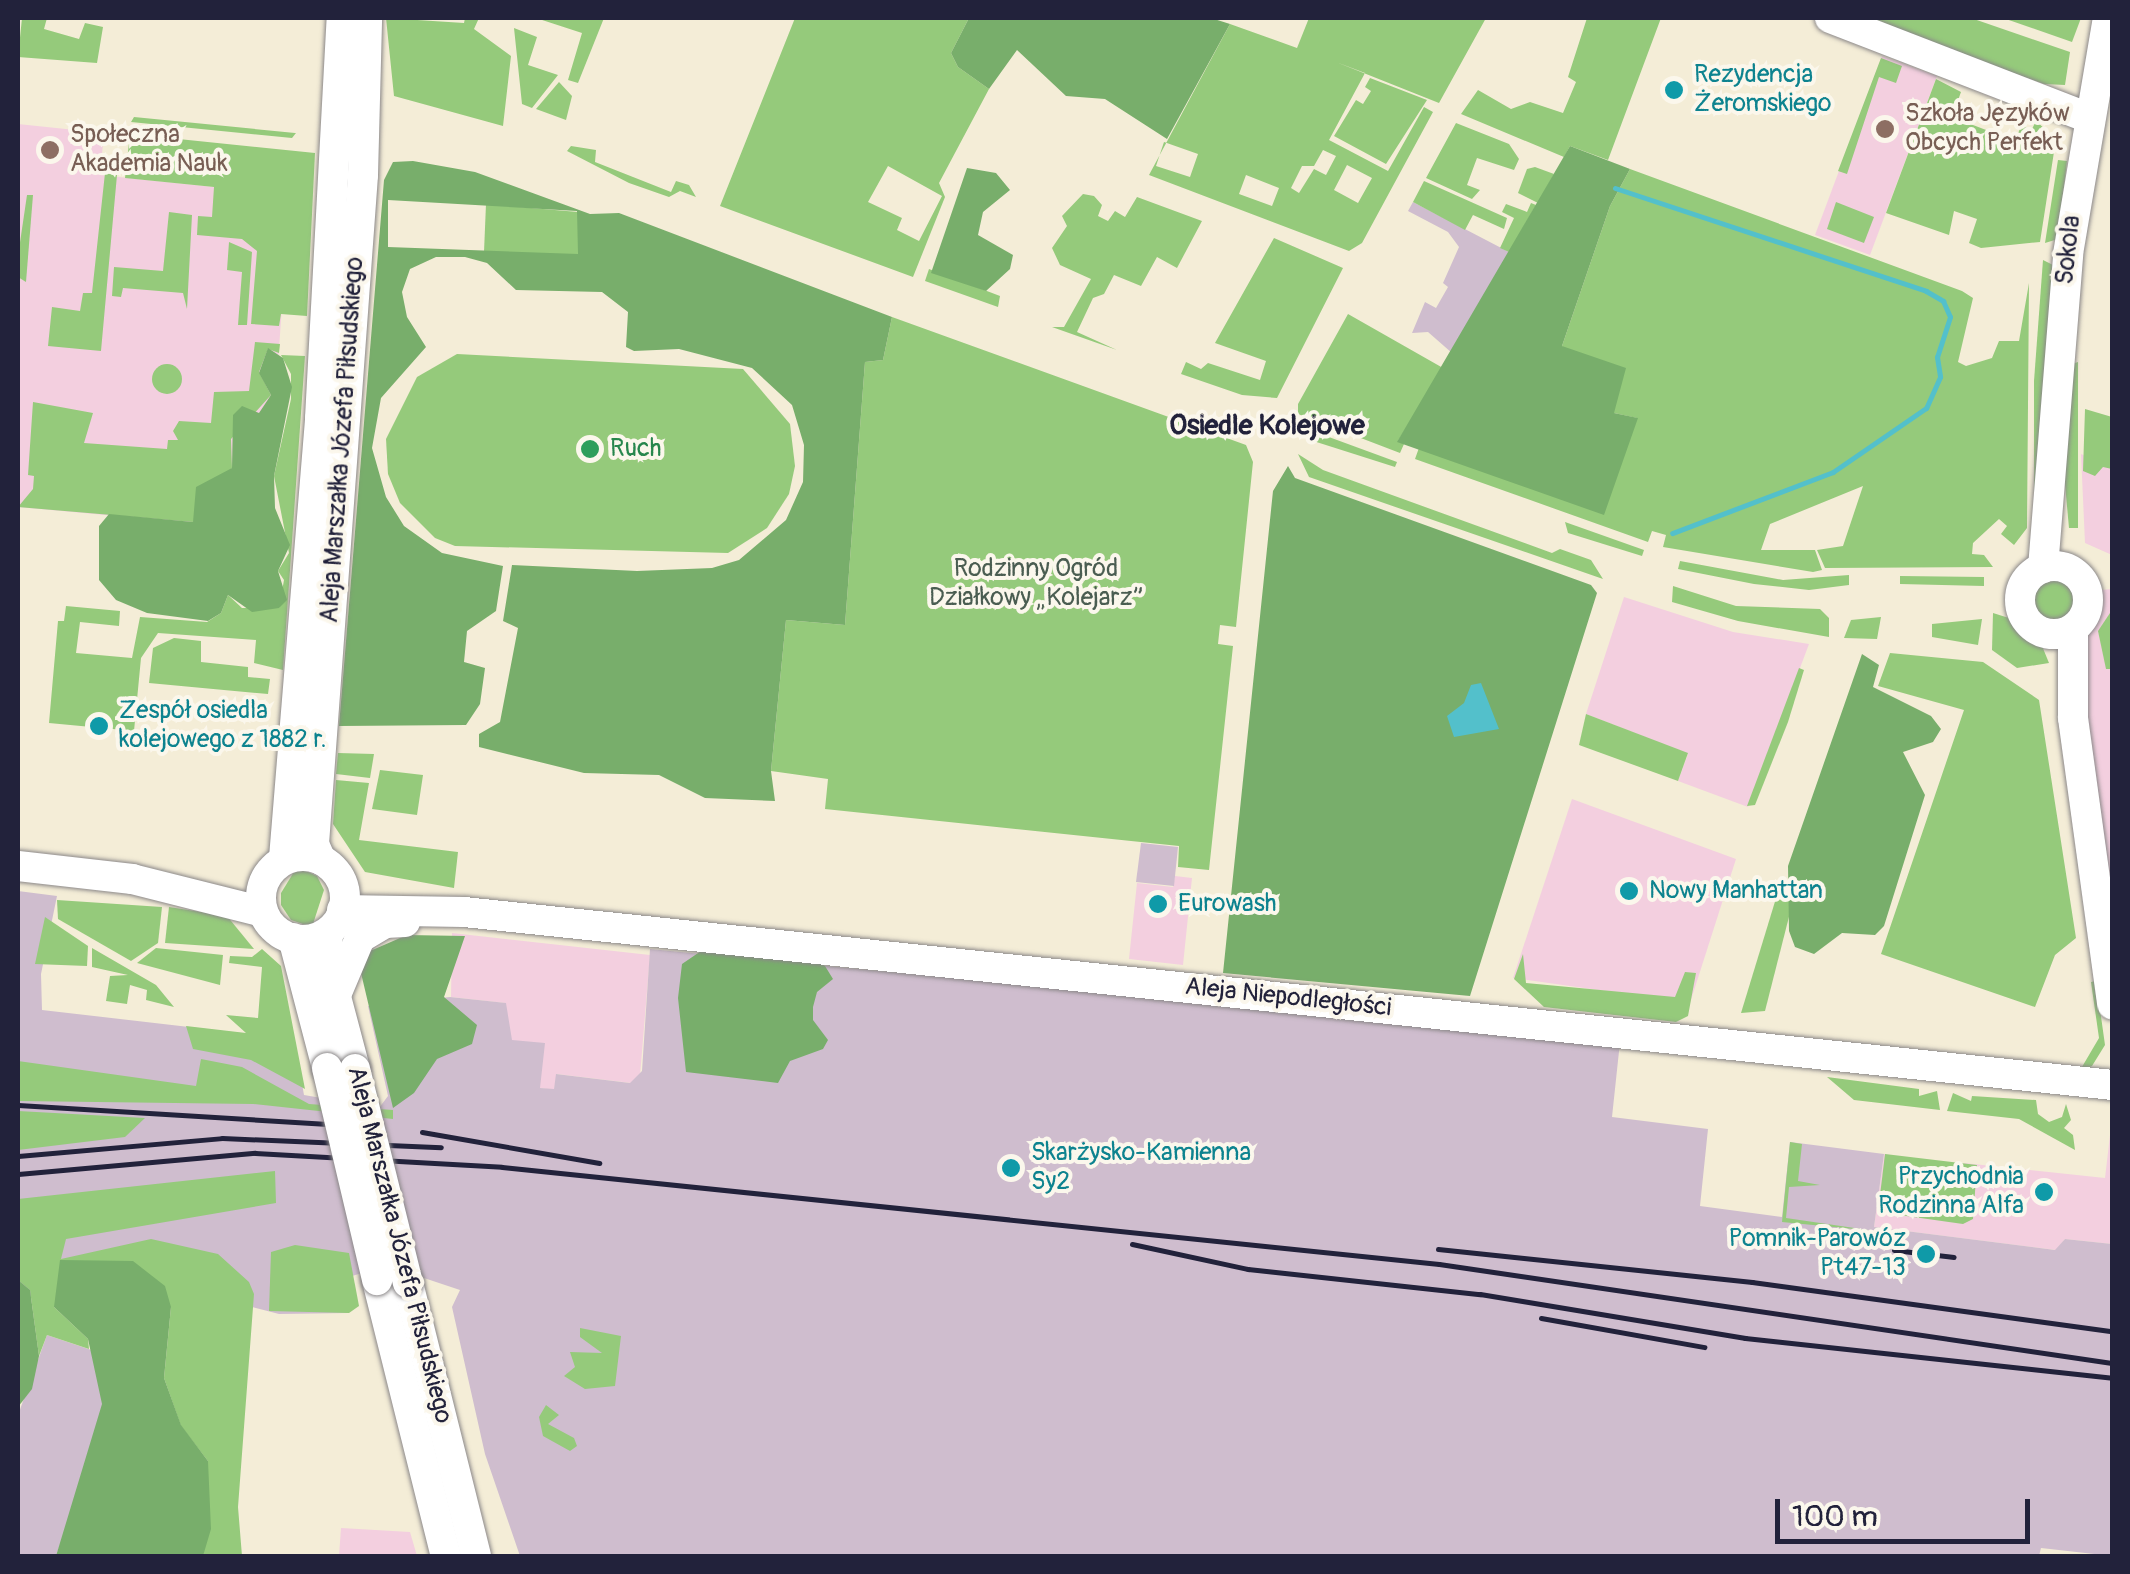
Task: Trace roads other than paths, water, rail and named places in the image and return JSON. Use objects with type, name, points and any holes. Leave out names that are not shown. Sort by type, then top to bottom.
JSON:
[{"type":"street","name":"Aleja Marszałka Józefa Piłsudskiego","points":[[284,858],[320,418],[342,18]]},
{"type":"street","name":"Aleja Marszałka Józefa Piłsudskiego","points":[[321,860],[314,844],[364,156],[366,18]]},
{"type":"street","points":[[1830,18],[2086,117]]},
{"type":"street","name":"Sokola","points":[[2055,568],[2061,320],[2086,117],[2108,18]]},
{"type":"street","points":[[2055,568],[2082,581],[2088,600],[2058,631],[2027,622],[2020,598],[2026,580],[2055,568]]},
{"type":"street","points":[[2058,631],[2112,1004]]},
{"type":"street","points":[[18,866],[264,898],[293,938],[337,910],[321,860],[284,858],[264,898]]},
{"type":"street","name":"Aleja Marszałka Józefa Piłsudskiego","points":[[337,910],[336,995],[341,1068],[377,1280],[446,1556]]},
{"type":"street","name":"Aleja Niepodległości","points":[[337,910],[464,912]]},
{"type":"street","name":"Aleja Niepodległości","points":[[337,910],[464,912],[2112,1085]]},
{"type":"street","points":[[336,995],[349,954],[368,932],[428,914]]},
{"type":"street","name":"Aleja Marszałka Józefa Piłsudskiego","points":[[293,938],[341,1068],[408,1283],[476,1556]]},
{"type":"water","points":[[1481,683],[1499,729],[1454,737],[1447,716],[1464,703],[1471,685]]},
{"type":"waterway","points":[[1615,188],[1926,291],[1943,301],[1950,317],[1937,357],[1940,377],[1926,408],[1833,472],[1672,533]]},
{"type":"railway","points":[[18,1105],[377,1127]]},
{"type":"railway","points":[[422,1132],[599,1163]]},
{"type":"railway","points":[[18,1156],[222,1138],[441,1147]]},
{"type":"railway","points":[[18,1174],[255,1153],[502,1167],[1439,1264],[2112,1363]]},
{"type":"railway","points":[[1132,1244],[1248,1269],[1480,1294],[1745,1338],[2112,1378]]},
{"type":"railway","points":[[1438,1249],[1752,1282],[2112,1331]]},
{"type":"railway","points":[[1894,1250],[1954,1257]]},
{"type":"railway","points":[[1541,1318],[1704,1347]]},
{"type":"place","name":"Rezydencja Żeromskiego","points":[[1674,90]]},
{"type":"place","name":"Szkoła Języków Obcych Perfekt","points":[[1885,129]]},
{"type":"place","name":"Społeczna Akademia Nauk","points":[[50,150]]},
{"type":"place","name":"Ruch","points":[[590,449]]},
{"type":"place","name":"Zespół osiedla kolejowego z 1882 r.","points":[[99,726]]},
{"type":"place","name":"Nowy Manhattan","points":[[1629,891]]},
{"type":"place","name":"Eurowash","points":[[1158,904]]},
{"type":"place","name":"Skarżysko-Kamienna Sy2","points":[[1011,1168]]},
{"type":"place","name":"Przychodnia Rodzinna Alfa","points":[[2044,1192]]},
{"type":"place","name":"Pomnik-Parowóz Pt47-13","points":[[1926,1254]]},
{"type":"district","name":"Osiedle Kolejowe","points":[[1267,426]]},
{"type":"park label","name":"Rodzinny Ogród Działkowy „Kolejarz”","points":[[1036,584]]}]
